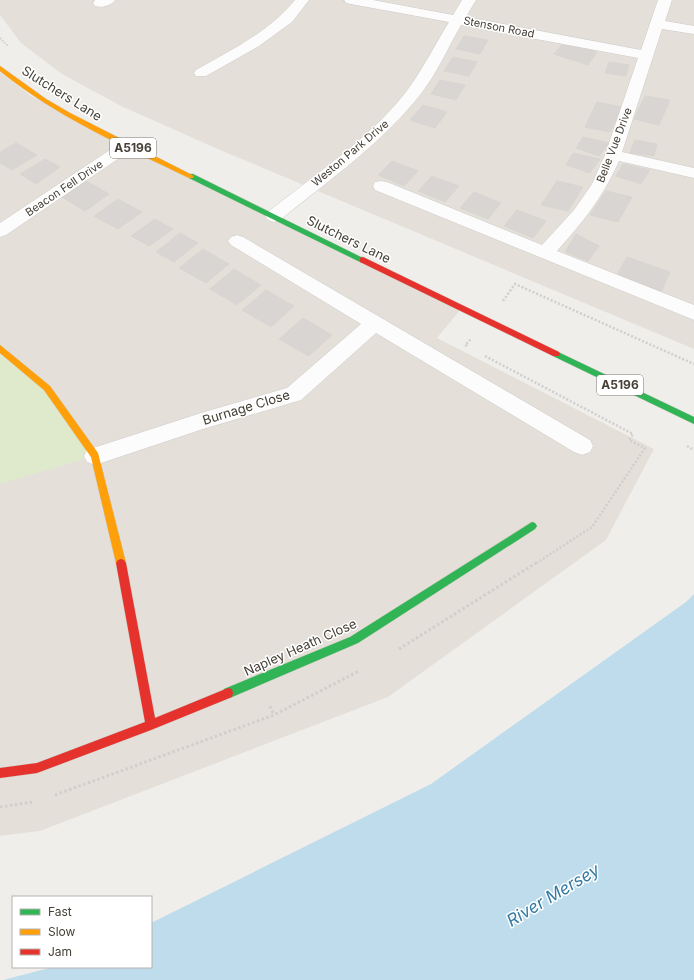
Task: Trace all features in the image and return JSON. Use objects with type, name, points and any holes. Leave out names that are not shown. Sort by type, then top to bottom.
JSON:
[{"type":"main road","name":"Slutchers Lane","points":[[0,68],[34,94],[77,120],[694,421]]},
{"type":"main road","points":[[0,348],[47,388],[95,456],[121,564],[151,725]]},
{"type":"main road","name":"Napley Heath Close","points":[[0,773],[37,768],[151,725],[354,640],[532,526]]},
{"type":"street","points":[[201,73],[254,43],[287,18],[302,0]]},
{"type":"street","name":"Stenson Road","points":[[351,0],[646,55]]},
{"type":"street","name":"Weston Park Drive","points":[[274,216],[361,146],[389,120],[417,88],[469,0]]},
{"type":"street","name":"Belle Vue Drive","points":[[546,252],[580,214],[600,185],[613,155],[665,0]]},
{"type":"street","points":[[657,24],[694,30]]},
{"type":"street","name":"Beacon Fell Drive","points":[[0,231],[128,145]]},
{"type":"street","points":[[613,155],[694,173]]},
{"type":"street","points":[[381,186],[694,313]]},
{"type":"street","points":[[237,240],[582,446]]},
{"type":"street","name":"Burnage Close","points":[[95,456],[201,420],[294,394],[376,322]]},
{"type":"path","points":[[503,302],[515,284],[694,364]]},
{"type":"path","points":[[49,798],[274,715],[366,668]]},
{"type":"path","points":[[0,806],[34,802]]},
{"type":"shaded area","points":[[0,0],[694,0],[694,349],[220,150],[121,106],[62,74],[21,43],[0,15]]},
{"type":"shaded area","points":[[0,72],[31,96],[461,309],[437,338],[654,449],[606,540],[388,697],[40,831],[0,836]]},
{"type":"green space","points":[[0,349],[46,388],[94,456],[0,484]]},
{"type":"water","name":"River Mersey","points":[[694,594],[694,980],[3,980],[49,968],[152,968],[152,923],[431,784],[686,602]]},
{"type":"building","points":[[464,36],[488,40],[480,54],[456,49]]},
{"type":"building","points":[[563,43],[597,52],[588,65],[554,54]]},
{"type":"building","points":[[453,57],[477,62],[469,76],[444,71]]},
{"type":"building","points":[[609,62],[629,65],[626,76],[605,73]]},
{"type":"building","points":[[440,80],[465,85],[456,100],[431,94]]},
{"type":"building","points":[[645,96],[670,100],[659,125],[634,119]]},
{"type":"building","points":[[597,102],[622,107],[610,132],[585,127]]},
{"type":"building","points":[[423,105],[447,112],[435,128],[410,120]]},
{"type":"building","points":[[583,137],[609,143],[599,156],[576,148]]},
{"type":"building","points":[[635,140],[657,144],[654,156],[630,153]]},
{"type":"building","points":[[16,143],[37,155],[12,170],[0,163],[0,152]]},
{"type":"building","points":[[573,153],[600,159],[590,173],[566,165]]},
{"type":"building","points":[[45,159],[60,167],[36,184],[20,174]]},
{"type":"building","points":[[392,161],[418,171],[404,186],[378,175]]},
{"type":"building","points":[[623,164],[650,170],[641,184],[616,176]]},
{"type":"building","points":[[432,176],[459,186],[445,202],[418,191]]},
{"type":"building","points":[[86,181],[109,194],[85,211],[62,197]]},
{"type":"building","points":[[557,181],[583,187],[568,211],[541,205]]},
{"type":"building","points":[[606,191],[632,197],[618,222],[590,215]]},
{"type":"building","points":[[474,192],[501,203],[488,219],[460,208]]},
{"type":"building","points":[[118,199],[142,212],[118,229],[94,216]]},
{"type":"building","points":[[517,210],[546,221],[533,238],[504,226]]},
{"type":"building","points":[[155,219],[173,229],[149,246],[131,236]]},
{"type":"building","points":[[180,233],[198,243],[174,262],[156,252]]},
{"type":"building","points":[[576,234],[599,246],[588,261],[565,252]]},
{"type":"building","points":[[203,249],[229,264],[206,283],[179,268]]},
{"type":"building","points":[[627,257],[670,272],[661,292],[617,275]]},
{"type":"building","points":[[234,269],[261,285],[237,305],[210,289]]},
{"type":"building","points":[[266,290],[294,306],[271,327],[242,310]]},
{"type":"building","points":[[303,318],[332,335],[309,356],[279,339]]},
{"type":"traffic: fast","points":[[191,176],[363,260]]},
{"type":"traffic: fast","points":[[556,354],[694,421]]},
{"type":"traffic: fast","points":[[228,693],[354,640],[532,526]]},
{"type":"traffic: slow","points":[[0,68],[21,85],[67,115],[191,176]]},
{"type":"traffic: slow","points":[[0,348],[47,388],[95,456],[121,563]]},
{"type":"traffic: jam","points":[[363,260],[556,354]]},
{"type":"traffic: jam","points":[[121,563],[151,725]]},
{"type":"traffic: jam","points":[[0,773],[37,768],[151,725],[228,693]]}]
